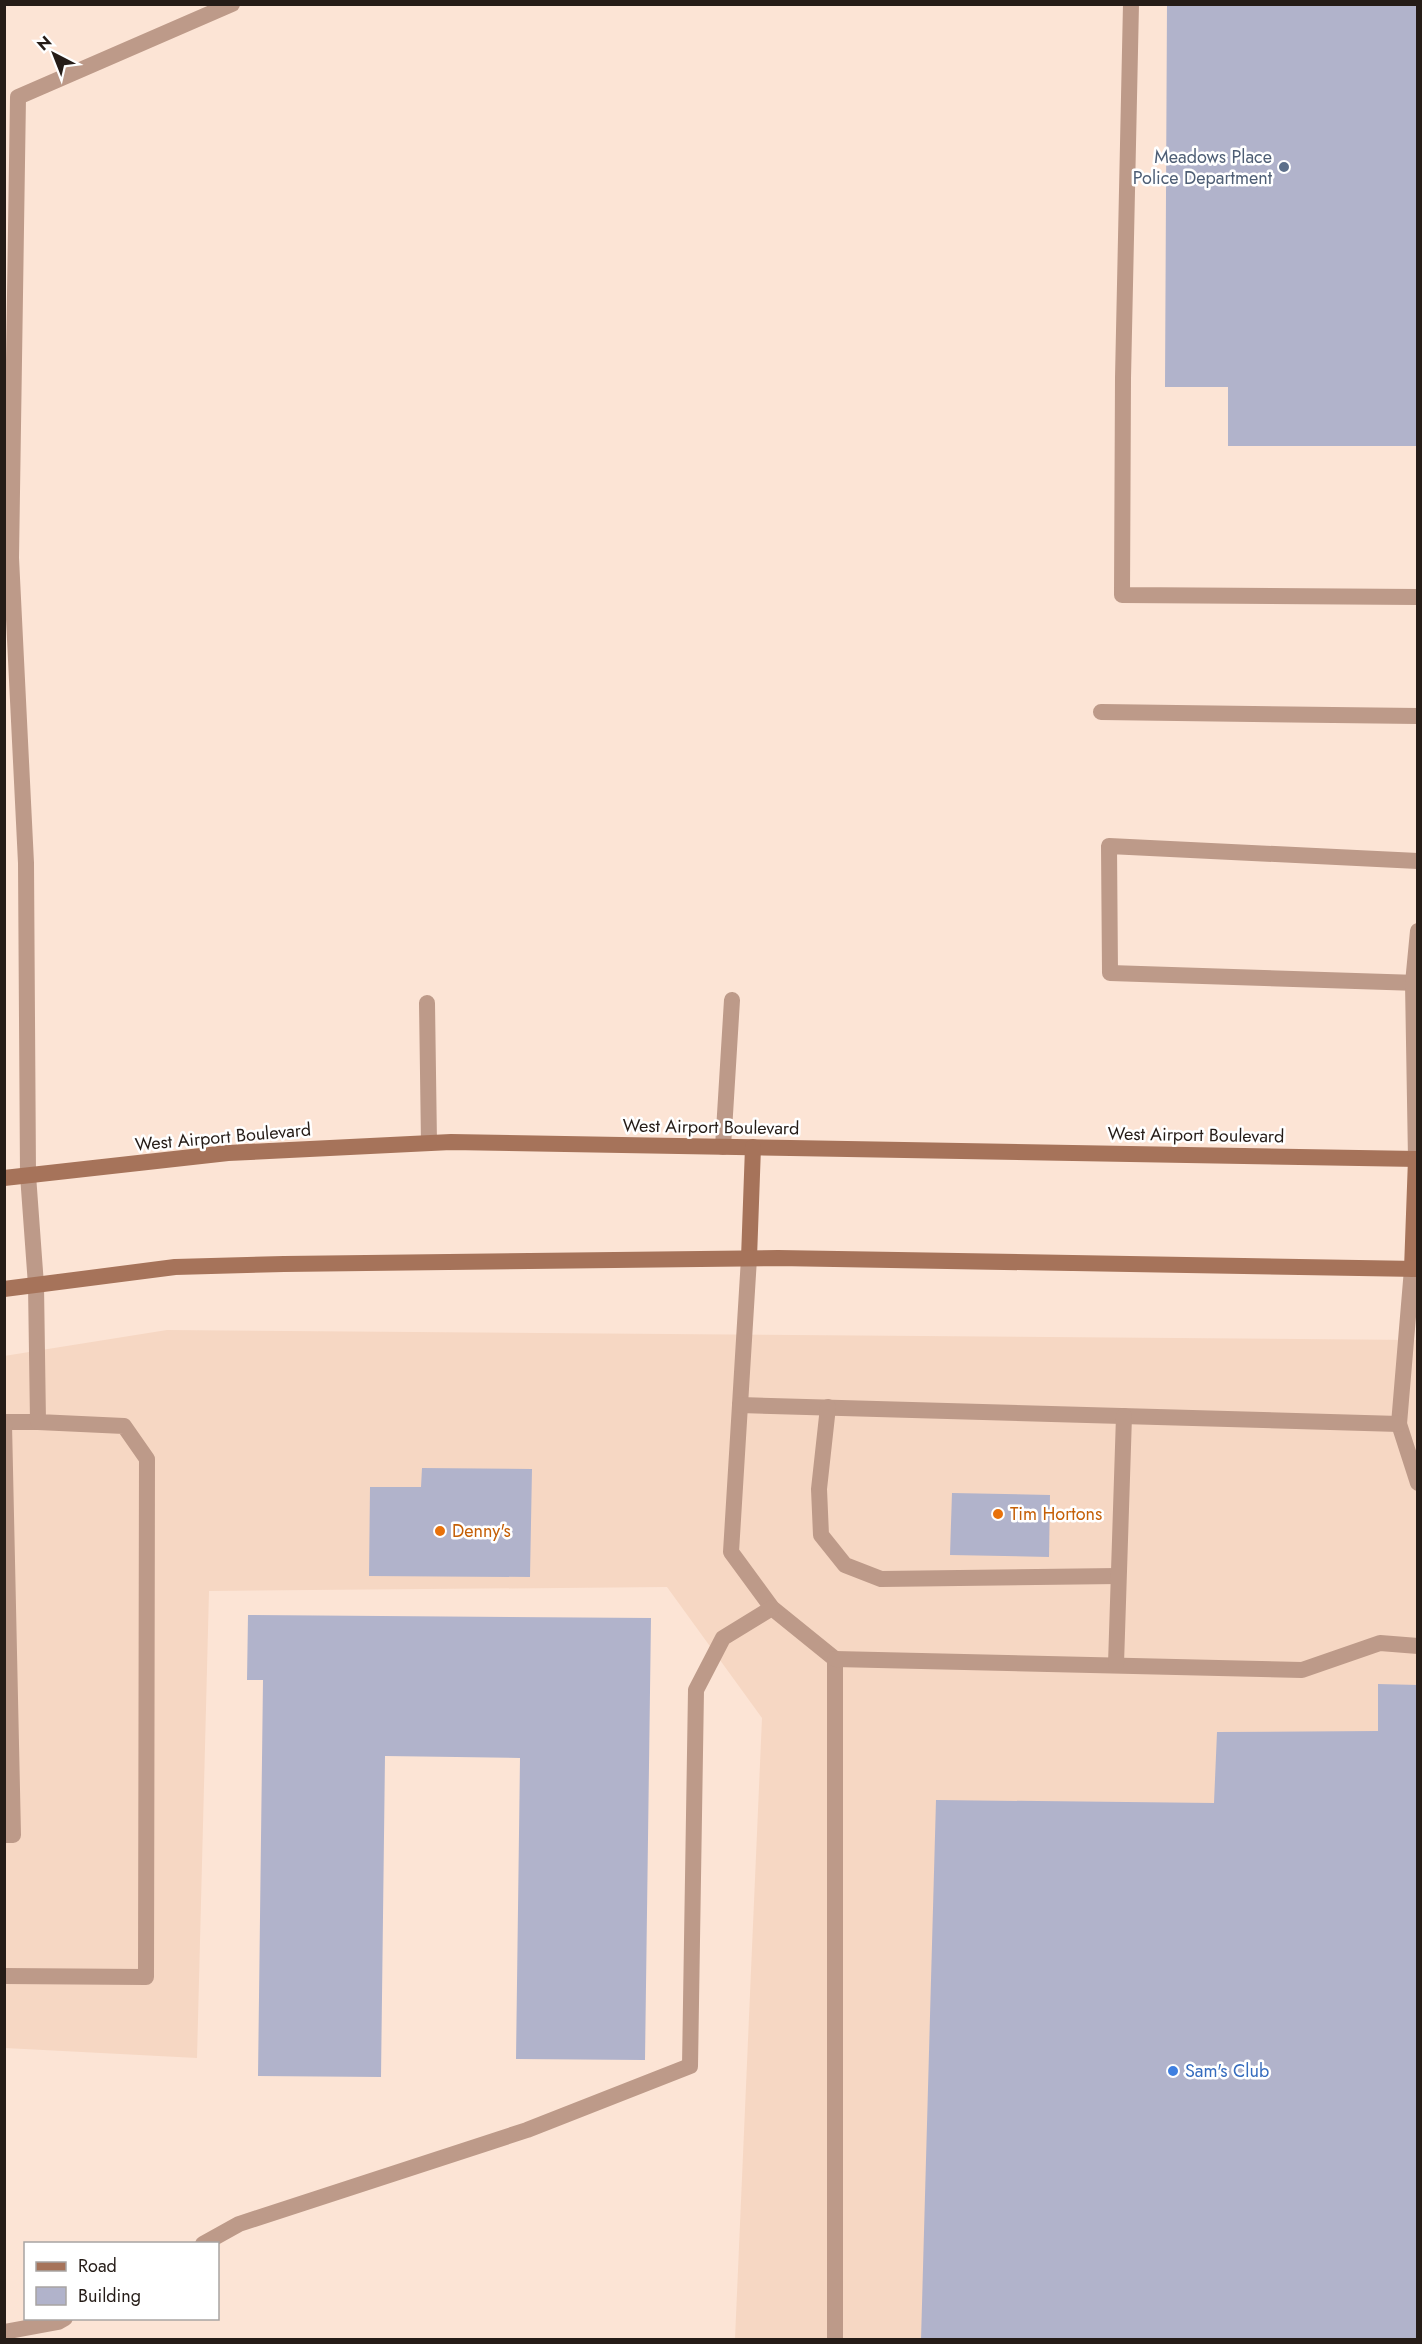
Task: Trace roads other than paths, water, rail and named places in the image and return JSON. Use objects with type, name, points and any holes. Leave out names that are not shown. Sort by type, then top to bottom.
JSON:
[{"type":"main road","name":"West Airport Boulevard","points":[[4,1178],[228,1153],[429,1143],[1417,1159]]},
{"type":"main road","points":[[749,1258],[753,1147]]},
{"type":"main road","points":[[4,1289],[175,1267],[749,1258],[1415,1269],[1417,1159]]},
{"type":"street","points":[[38,1422],[36,1285],[28,1175],[26,863],[11,558],[10,215],[18,97],[231,4]]},
{"type":"street","points":[[1131,4],[1123,378],[1122,595],[1418,597]]},
{"type":"street","points":[[1101,711],[1418,716]]},
{"type":"street","points":[[1415,983],[1110,973],[1109,846],[1418,861]]},
{"type":"street","points":[[1417,1159],[1415,983],[1418,931]]},
{"type":"street","points":[[723,1147],[732,1000]]},
{"type":"street","points":[[427,1003],[429,1143]]},
{"type":"street","points":[[749,1258],[731,1552],[772,1608],[835,1659],[1302,1670],[1380,1643],[1418,1646]]},
{"type":"street","points":[[1415,1269],[1400,1424],[1418,1484]]},
{"type":"street","points":[[740,1405],[1400,1424]]},
{"type":"street","points":[[828,1407],[819,1489],[821,1535],[845,1565],[881,1579],[1118,1576]]},
{"type":"street","points":[[1116,1664],[1124,1416]]},
{"type":"street","points":[[4,1835],[13,1835],[4,1423],[38,1422],[124,1426],[147,1459],[146,1977],[4,1976]]},
{"type":"street","points":[[207,2242],[239,2224],[527,2130],[690,2066],[696,1690],[723,1638],[772,1608]]},
{"type":"street","points":[[835,1659],[835,2340]]},
{"type":"street","points":[[4,2332],[63,2320]]},
{"type":"place","name":"Meadows Place Police Department","points":[[1284,167]]},
{"type":"place","name":"Tim Hortons","points":[[998,1514]]},
{"type":"place","name":"Denny's","points":[[440,1531]]},
{"type":"place","name":"Sam's Club","points":[[1173,2071]]}]
